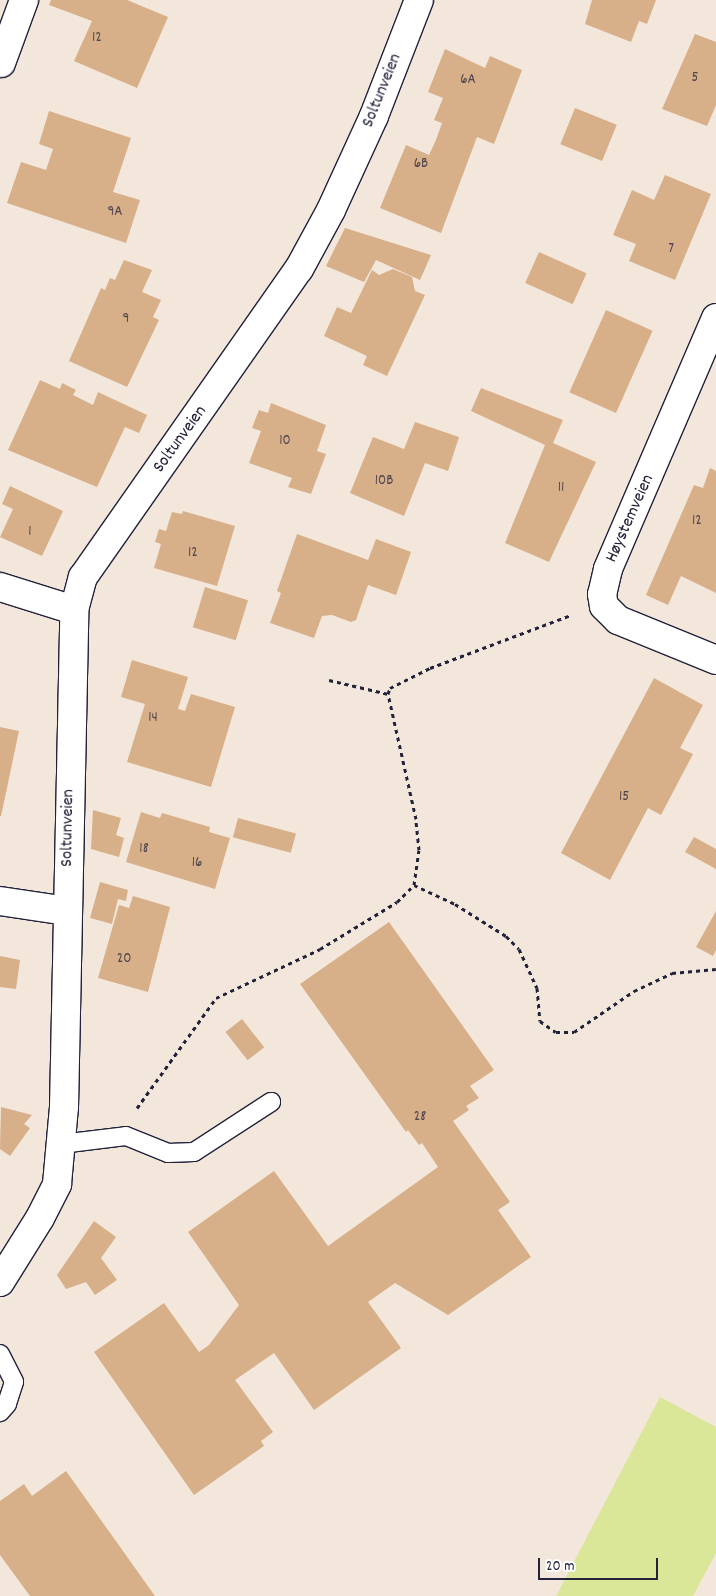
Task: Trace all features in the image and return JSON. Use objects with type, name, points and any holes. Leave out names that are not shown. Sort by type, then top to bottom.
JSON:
[{"type":"street","points":[[1,63],[24,0]]},
{"type":"street","name":"Soltunveien","points":[[0,1282],[40,1218],[56,1184],[61,1144],[74,610],[83,577],[299,269],[331,210],[374,116],[419,0]]},
{"type":"street","name":"Høystemveien","points":[[604,606],[602,594],[608,569],[716,318]]},
{"type":"street","points":[[0,587],[74,610]]},
{"type":"street","points":[[604,606],[626,624],[716,660]]},
{"type":"street","points":[[0,900],[67,911]]},
{"type":"lane","points":[[61,1144],[126,1136],[168,1154],[194,1152],[271,1102]]},
{"type":"lane","points":[[0,1354],[14,1382],[7,1404],[0,1412]]},
{"type":"path","points":[[126,1136],[128,1121],[216,998],[320,949],[397,902],[414,884],[419,850],[416,818],[388,694],[390,688],[430,668],[578,612],[604,606]]},
{"type":"path","points":[[329,680],[388,694]]},
{"type":"path","points":[[414,884],[455,904],[506,936],[519,949],[537,988],[540,1022],[556,1032],[574,1032],[634,991],[672,973],[716,969]]},
{"type":"green space","points":[[660,1397],[716,1427],[716,1553],[693,1596],[556,1596]]},
{"type":"building","points":[[51,0],[127,0],[168,17],[137,88],[74,61],[92,21],[49,5]]},
{"type":"building","points":[[592,0],[656,0],[647,24],[639,21],[631,42],[585,24]]},
{"type":"building","points":[[695,34],[716,42],[716,105],[707,126],[662,109]]},
{"type":"building","points":[[445,49],[485,68],[490,56],[522,70],[494,144],[477,137],[441,233],[380,208],[406,145],[429,155],[436,140],[442,123],[434,120],[443,98],[428,92]]},
{"type":"building","points":[[575,108],[617,125],[602,161],[560,144]]},
{"type":"building","points":[[49,111],[131,138],[113,192],[140,200],[126,243],[7,203],[21,162],[46,170],[53,149],[39,144]]},
{"type":"building","points":[[665,175],[711,194],[675,280],[629,261],[636,244],[613,235],[632,190],[654,200]]},
{"type":"building","points":[[345,228],[431,255],[420,280],[376,260],[364,282],[326,266]]},
{"type":"building","points":[[539,252],[587,273],[573,304],[525,283]]},
{"type":"building","points":[[124,260],[152,270],[142,292],[161,300],[153,317],[159,320],[127,387],[69,361],[101,288],[105,290],[110,278],[115,280]]},
{"type":"building","points":[[393,269],[412,277],[415,291],[425,295],[387,376],[363,365],[367,356],[324,336],[337,307],[351,313],[372,270],[379,275]]},
{"type":"building","points":[[606,310],[653,331],[616,413],[569,392]]},
{"type":"building","points":[[40,380],[60,389],[62,383],[76,390],[73,395],[93,405],[98,392],[147,415],[139,433],[125,427],[97,487],[8,450]]},
{"type":"building","points":[[481,388],[563,420],[553,443],[596,462],[549,562],[505,543],[545,445],[471,411]]},
{"type":"building","points":[[271,403],[326,425],[317,451],[326,454],[311,494],[288,487],[292,478],[249,463],[261,431],[252,428],[259,410],[268,413]]},
{"type":"building","points":[[415,422],[459,437],[448,471],[425,463],[404,516],[350,493],[373,437],[404,449]]},
{"type":"building","points":[[710,468],[716,471],[716,593],[681,576],[668,605],[646,595],[694,485],[703,488]]},
{"type":"building","points":[[10,486],[63,511],[42,556],[0,537],[13,509],[2,504]]},
{"type":"building","points":[[183,511],[235,526],[217,586],[154,568],[161,544],[155,542],[159,529],[166,531],[172,512],[182,514]]},
{"type":"building","points":[[297,534],[368,560],[376,539],[411,552],[396,595],[368,585],[356,620],[351,622],[332,615],[322,616],[314,638],[270,623],[281,593],[277,591]]},
{"type":"building","points":[[205,587],[248,600],[236,640],[193,627]]},
{"type":"building","points":[[132,660],[188,677],[178,709],[185,711],[191,694],[235,707],[211,787],[127,762],[145,704],[121,697]]},
{"type":"building","points":[[654,678],[703,705],[680,748],[693,754],[661,815],[648,808],[610,880],[561,853]]},
{"type":"building","points":[[0,727],[19,731],[1,816],[0,816]]},
{"type":"building","points":[[93,810],[121,818],[116,835],[124,838],[119,857],[91,849]]},
{"type":"building","points":[[141,812],[160,818],[162,813],[210,827],[209,832],[230,838],[215,889],[126,862]]},
{"type":"building","points":[[238,818],[296,834],[291,853],[233,837]]},
{"type":"building","points":[[694,837],[716,849],[716,869],[685,852]]},
{"type":"building","points":[[100,882],[128,890],[126,901],[118,899],[112,924],[90,918]]},
{"type":"building","points":[[133,896],[170,907],[148,992],[98,978],[119,905],[129,908]]},
{"type":"building","points":[[716,911],[716,950],[713,956],[696,947]]},
{"type":"building","points":[[389,922],[494,1070],[470,1086],[479,1098],[466,1106],[469,1110],[453,1121],[510,1202],[498,1210],[531,1257],[448,1315],[395,1283],[368,1302],[401,1348],[314,1410],[274,1353],[235,1380],[273,1432],[261,1441],[264,1446],[194,1495],[94,1352],[164,1303],[199,1352],[209,1345],[239,1305],[188,1232],[274,1171],[328,1246],[438,1167],[422,1143],[419,1145],[408,1130],[406,1132],[300,984]]},
{"type":"building","points":[[0,956],[20,960],[16,989],[0,987]]},
{"type":"building","points":[[242,1019],[264,1047],[248,1060],[225,1032]]},
{"type":"building","points":[[1,1107],[32,1115],[24,1124],[30,1128],[10,1156],[0,1149]]},
{"type":"building","points":[[94,1221],[116,1237],[101,1258],[117,1280],[95,1295],[86,1282],[66,1289],[57,1275]]},
{"type":"building","points":[[66,1471],[155,1596],[30,1596],[0,1555],[0,1501],[24,1484],[32,1496]]}]
